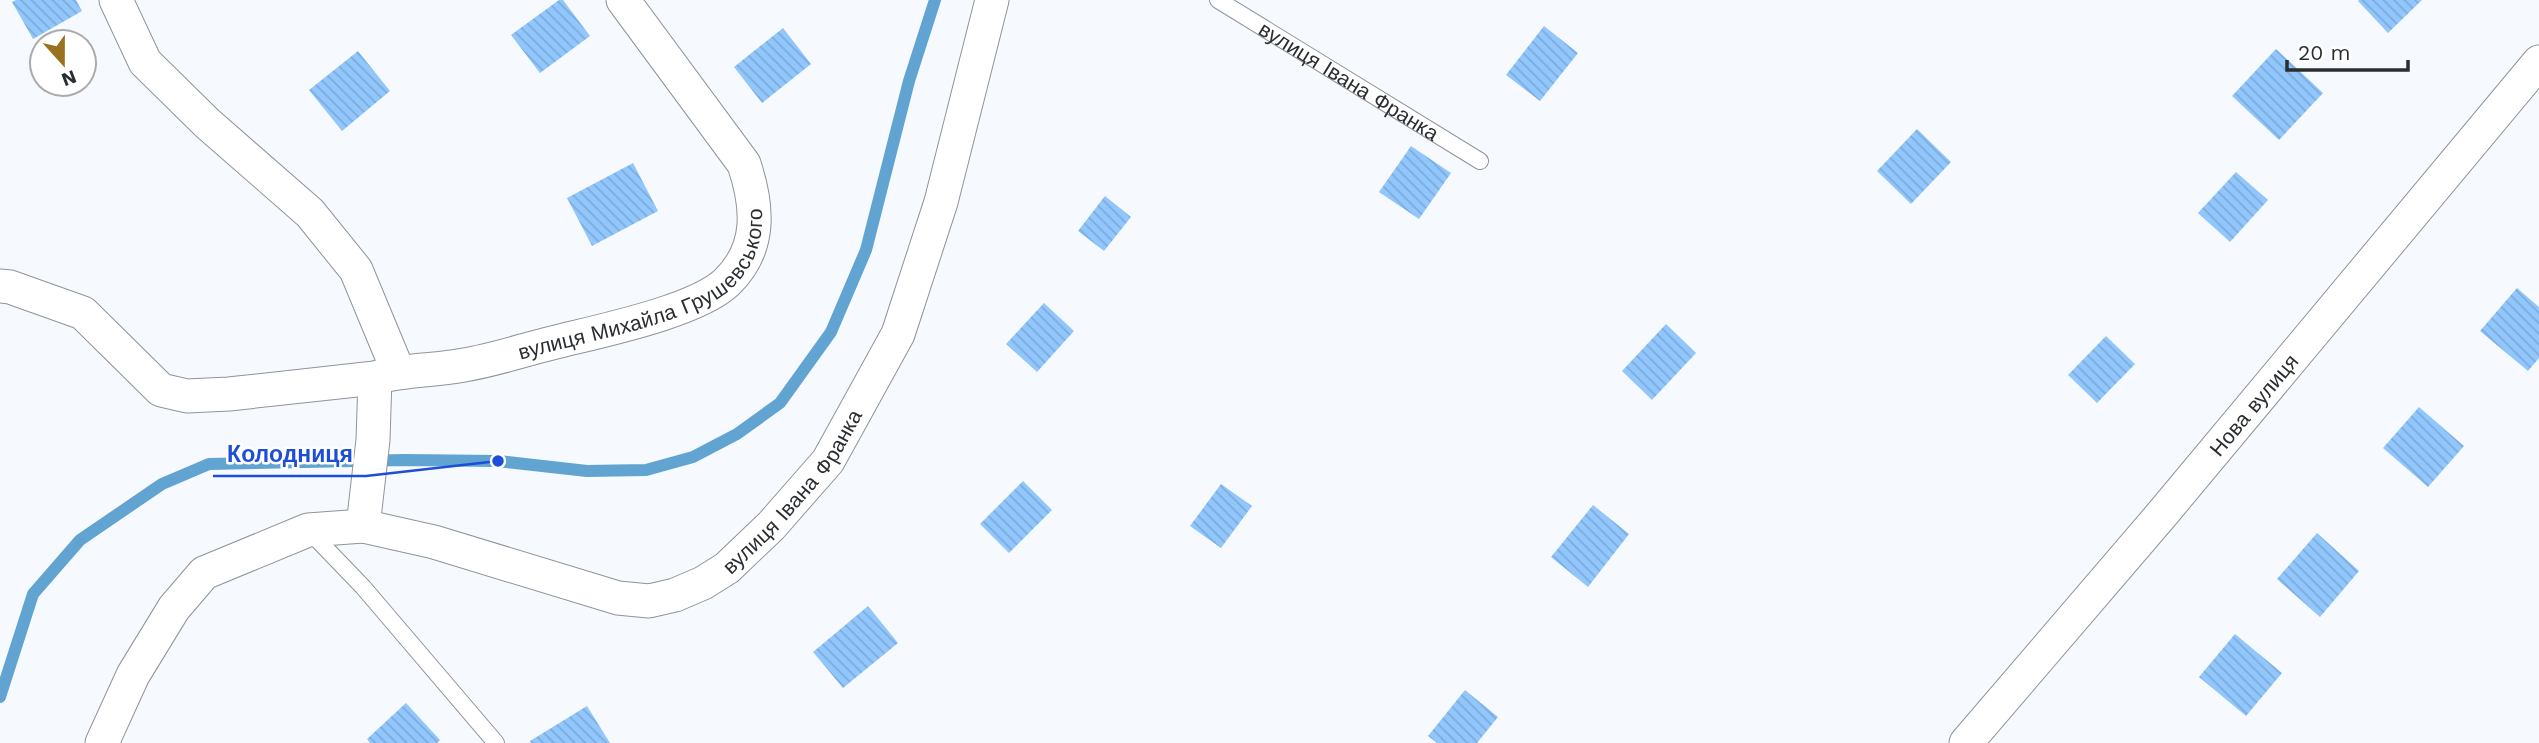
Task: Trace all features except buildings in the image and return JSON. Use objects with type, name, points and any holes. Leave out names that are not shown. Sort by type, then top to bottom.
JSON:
[{"type":"street","points":[[116,0],[145,62],[207,122],[310,212],[356,270],[386,375],[373,440],[363,526]]},
{"type":"street","name":"вулиця Михайла Грушевського","points":[[0,286],[10,287],[83,313],[160,390],[187,396],[229,394],[463,366],[650,318],[702,298],[727,282],[747,254],[755,225],[752,189],[744,164],[623,0]]},
{"type":"street","name":"вулиця Івана Франка","points":[[102,743],[133,675],[160,630],[174,608],[204,573],[308,530],[363,526],[434,542],[629,599],[649,601],[676,595],[727,568],[771,526],[828,461],[898,334],[941,202],[992,0]]},
{"type":"street","name":"Нова вулиця","points":[[1966,743],[2163,513],[2539,62]]},
{"type":"lane","name":"вулиця Івана Франка","points":[[1218,0],[1480,161]]},
{"type":"lane","points":[[308,530],[363,587],[496,743]]},
{"type":"waterway","points":[[0,697],[33,594],[80,540],[162,484],[209,464],[498,461],[587,471],[646,470],[693,457],[737,434],[780,403],[831,332],[866,250],[909,81],[935,0]]},
{"type":"place","name":"Колодниця","points":[[498,461]]}]
